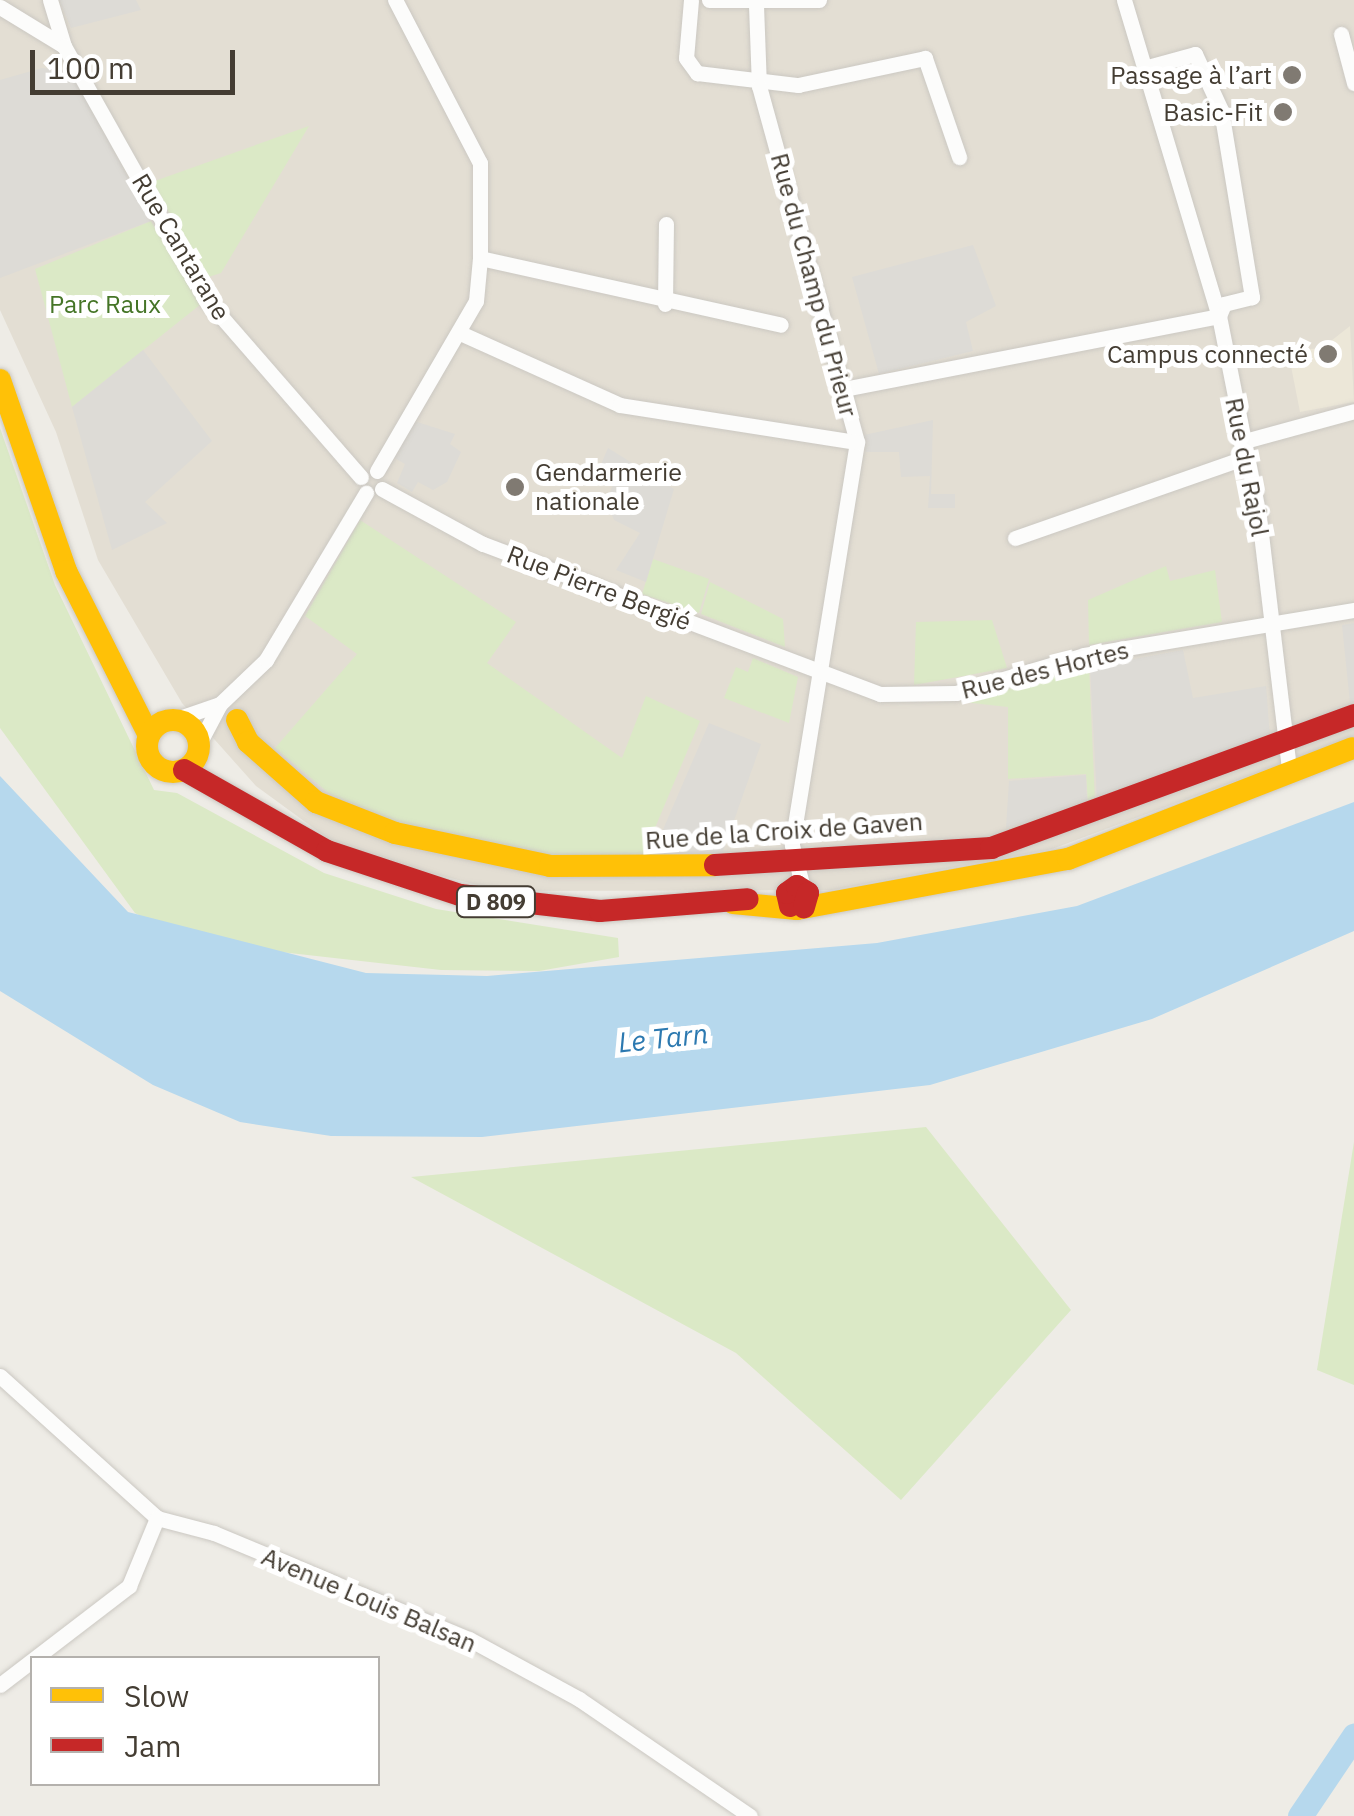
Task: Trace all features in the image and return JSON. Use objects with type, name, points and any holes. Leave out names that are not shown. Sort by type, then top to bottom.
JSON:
[{"type":"main road","points":[[0,380],[95,631],[149,735],[158,767],[184,770],[200,745],[95,631]]},
{"type":"main road","name":"Rue de la Croix de Gaven","points":[[237,720],[248,742],[316,802],[395,834],[550,866],[795,862],[927,845],[990,848],[1283,736],[1354,716]]},
{"type":"main road","points":[[149,735],[172,719]]},
{"type":"main road","name":"D 809","points":[[200,745],[275,821]]},
{"type":"main road","name":"D 809","points":[[184,770],[275,821],[392,878],[477,898],[600,911],[854,893],[997,871],[1091,848],[1353,748]]},
{"type":"main road","name":"D 809","points":[[1216,802],[1289,768],[1353,748]]},
{"type":"main road","name":"D 809","points":[[997,871],[1039,857],[1091,848]]},
{"type":"street","name":"Rue Cantarane","points":[[50,0],[64,46],[206,299],[370,486]]},
{"type":"street","points":[[200,745],[220,704],[266,660],[460,333],[480,258],[480,163],[395,0]]},
{"type":"street","points":[[691,0],[688,68],[759,86],[841,80],[925,58],[959,157]]},
{"type":"street","points":[[709,0],[756,5],[819,0]]},
{"type":"street","name":"Rue du Rajol","points":[[1124,0],[1189,193],[1218,316],[1243,450],[1289,768]]},
{"type":"street","name":"Rue du Champ du Prieur","points":[[756,5],[759,86],[857,442],[795,862],[797,896]]},
{"type":"street","name":"Rue Cantarane","points":[[0,7],[64,46]]},
{"type":"street","points":[[1341,34],[1354,83]]},
{"type":"street","points":[[844,389],[1218,316],[1224,304],[1252,297],[1234,162],[1193,54],[1144,68]]},
{"type":"street","points":[[665,304],[666,224]]},
{"type":"street","points":[[480,258],[665,304],[781,325]]},
{"type":"street","points":[[460,333],[620,405],[857,442]]},
{"type":"street","points":[[1015,538],[1243,450],[1354,412]]},
{"type":"street","name":"Rue Pierre Bergié","points":[[370,486],[484,544],[822,673]]},
{"type":"street","name":"Rue des Hortes","points":[[822,673],[880,694],[956,693],[1084,655],[1354,610]]},
{"type":"street","points":[[172,719],[220,704]]},
{"type":"street","points":[[1028,836],[1039,857]]},
{"type":"street","name":"Avenue Louis Balsan","points":[[0,1376],[157,1518],[214,1533],[469,1639],[580,1699],[750,1816]]},
{"type":"street","points":[[38,1656],[129,1586],[157,1518]]},
{"type":"street","points":[[0,1685],[30,1662]]},
{"type":"shaded area","points":[[0,0],[1354,0],[1354,737],[1052,849],[832,890],[501,891],[345,851],[256,786],[182,703],[98,560],[56,432],[0,310]]},
{"type":"shaded area","points":[[59,0],[136,0],[141,10],[71,28]]},
{"type":"shaded area","points":[[42,68],[72,71],[151,221],[0,278],[0,80]]},
{"type":"shaded area","points":[[973,245],[996,306],[966,322],[973,351],[879,374],[852,277]]},
{"type":"shaded area","points":[[1350,326],[1354,402],[1300,412],[1288,351],[1322,348]]},
{"type":"shaded area","points":[[143,350],[212,441],[145,502],[167,523],[112,550],[72,407]]},
{"type":"shaded area","points":[[933,420],[931,494],[955,494],[955,508],[928,508],[930,476],[901,477],[899,452],[866,452],[864,435]]},
{"type":"shaded area","points":[[414,421],[455,434],[450,444],[461,452],[447,482],[433,490],[418,482],[412,492],[397,483],[405,464],[393,457]]},
{"type":"shaded area","points":[[608,448],[674,489],[646,582],[616,570],[640,533],[614,520],[606,501],[616,478],[599,469]]},
{"type":"shaded area","points":[[1354,623],[1354,702],[1350,703],[1342,625]]},
{"type":"shaded area","points":[[1183,650],[1193,698],[1266,686],[1270,737],[1097,800],[1090,667]]},
{"type":"shaded area","points":[[709,723],[761,744],[720,860],[649,862]]},
{"type":"shaded area","points":[[1086,775],[1087,803],[1006,828],[1009,781]]},
{"type":"green space","points":[[309,126],[221,273],[205,278],[152,182]]},
{"type":"green space","name":"Parc Raux","points":[[151,221],[201,304],[72,407],[35,269]]},
{"type":"green space","points":[[0,428],[55,585],[154,790],[177,793],[324,873],[436,909],[618,938],[619,957],[539,971],[441,970],[191,942],[135,913],[0,728]]},
{"type":"green space","points":[[360,520],[516,622],[487,663],[622,758],[646,696],[700,721],[641,861],[554,857],[404,825],[330,794],[275,748],[357,654],[305,616]]},
{"type":"green space","points":[[653,559],[709,579],[699,613],[642,594]]},
{"type":"green space","points":[[1166,566],[1170,581],[1215,570],[1222,622],[1089,645],[1088,600]]},
{"type":"green space","points":[[710,582],[783,619],[785,647],[701,614]]},
{"type":"green space","points":[[992,620],[1007,668],[914,685],[916,622]]},
{"type":"green space","points":[[753,658],[798,677],[789,723],[724,698],[736,667],[748,672]]},
{"type":"green space","points":[[1089,666],[1095,801],[1088,803],[1086,774],[1008,779],[1008,707],[963,702]]},
{"type":"green space","points":[[926,1127],[1071,1310],[901,1500],[736,1353],[411,1177]]},
{"type":"green space","points":[[1354,1142],[1354,1385],[1317,1370]]},
{"type":"water","name":"Le Tarn","points":[[0,776],[128,912],[366,973],[487,976],[877,943],[1077,906],[1354,802],[1354,931],[1152,1019],[930,1085],[482,1137],[331,1136],[240,1122],[153,1085],[0,991]]},
{"type":"waterway","points":[[1300,1816],[1354,1736]]},
{"type":"traffic: slow","points":[[0,380],[66,571],[149,735]]},
{"type":"traffic: slow","points":[[173,720],[192,727],[199,746],[192,765],[173,772],[154,765],[147,746],[154,727],[173,720]]},
{"type":"traffic: slow","points":[[237,720],[248,742],[316,802],[395,833],[550,866],[715,865]]},
{"type":"traffic: slow","points":[[733,903],[797,909],[1068,859],[1352,748]]},
{"type":"traffic: jam","points":[[715,865],[991,848],[1354,715]]},
{"type":"traffic: jam","points":[[184,770],[327,851],[460,895],[600,911],[748,899]]},
{"type":"traffic: jam","points":[[790,906],[787,893],[797,886],[808,893],[804,907]]},
{"type":"place","name":"Passage à l’art","points":[[1292,75]]},
{"type":"place","name":"Basic-Fit","points":[[1283,112]]},
{"type":"place","name":"Campus connecté","points":[[1328,354]]},
{"type":"place","name":"Gendarmerie nationale","points":[[515,487]]}]
